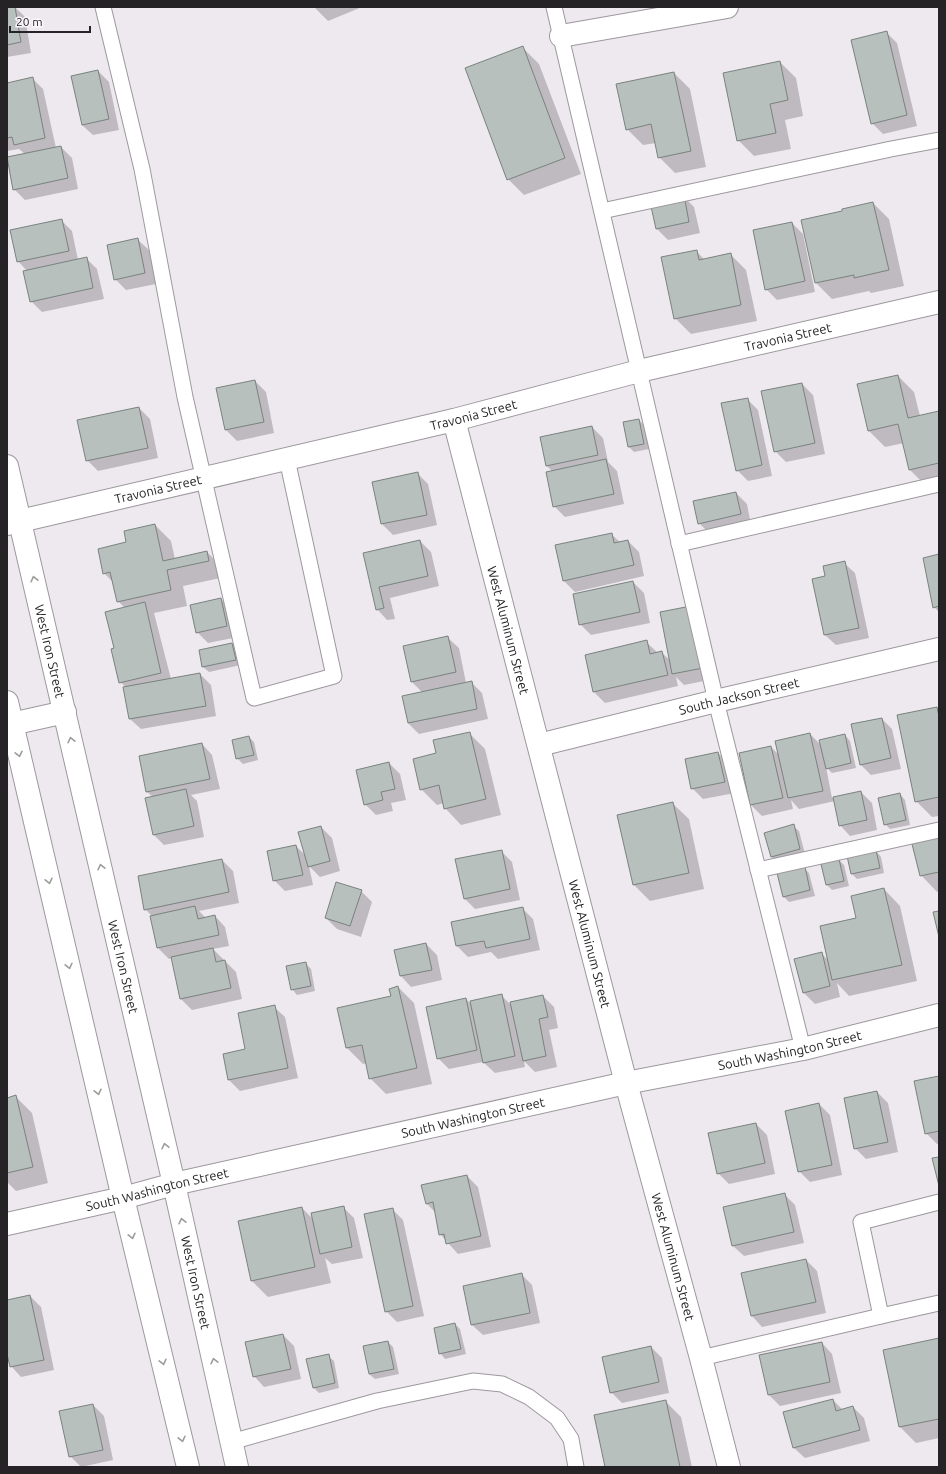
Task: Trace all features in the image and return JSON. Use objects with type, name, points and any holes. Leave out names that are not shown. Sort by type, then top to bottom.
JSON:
[{"type":"street","points":[[561,36],[727,7]]},
{"type":"street","name":"Travonia Street","points":[[14,523],[454,420],[639,372],[939,302]]},
{"type":"street","name":"West Aluminum Street","points":[[454,420],[626,1083],[729,1467]]},
{"type":"street","name":"West Iron Street","points":[[7,466],[14,523],[65,712],[174,1184],[237,1467]]},
{"type":"street","name":"South Jackson Street","points":[[539,745],[716,701],[939,649]]},
{"type":"street","points":[[7,702],[9,724],[188,1467]]},
{"type":"street","points":[[9,724],[65,712]]},
{"type":"street","name":"South Washington Street","points":[[7,1224],[123,1198],[174,1184],[626,1083],[802,1049],[939,1015]]},
{"type":"lane","points":[[103,7],[142,169],[185,397],[254,698],[334,676],[287,459]]},
{"type":"lane","points":[[554,7],[716,701],[802,1049]]},
{"type":"lane","points":[[602,211],[891,148],[939,140]]},
{"type":"lane","points":[[679,544],[939,484]]},
{"type":"lane","points":[[758,870],[939,830]]},
{"type":"lane","points":[[881,1316],[861,1222],[939,1202]]},
{"type":"lane","points":[[701,1358],[939,1303]]},
{"type":"lane","points":[[231,1442],[377,1401],[473,1381],[502,1384],[529,1397],[557,1418],[571,1439],[576,1467]]},
{"type":"building","points":[[7,7],[15,7],[21,42],[7,45]]},
{"type":"building","points":[[887,31],[907,115],[871,124],[851,40]]},
{"type":"building","points":[[523,46],[565,158],[507,180],[465,68]]},
{"type":"building","points":[[780,61],[788,100],[770,104],[776,133],[737,141],[723,73]]},
{"type":"building","points":[[98,70],[109,119],[82,125],[71,76]]},
{"type":"building","points":[[674,72],[691,151],[658,158],[651,124],[626,130],[616,84]]},
{"type":"building","points":[[33,77],[45,138],[14,145],[12,137],[7,138],[7,83]]},
{"type":"building","points":[[61,146],[68,178],[13,190],[7,157]]},
{"type":"building","points":[[684,195],[689,222],[656,229],[650,202]]},
{"type":"building","points":[[873,202],[889,270],[854,278],[854,275],[815,283],[801,220],[842,211],[842,209]]},
{"type":"building","points":[[62,219],[69,251],[17,262],[10,230]]},
{"type":"building","points":[[792,222],[805,281],[765,290],[753,230]]},
{"type":"building","points":[[138,238],[145,273],[114,280],[107,245]]},
{"type":"building","points":[[697,250],[699,260],[731,253],[741,305],[674,319],[661,257]]},
{"type":"building","points":[[87,257],[93,288],[30,302],[23,271]]},
{"type":"building","points":[[898,375],[908,418],[939,411],[939,463],[909,470],[898,424],[868,431],[857,384]]},
{"type":"building","points":[[255,380],[264,422],[225,430],[216,388]]},
{"type":"building","points":[[802,383],[815,443],[774,452],[761,391]]},
{"type":"building","points":[[748,398],[762,465],[736,471],[721,403]]},
{"type":"building","points":[[139,407],[148,448],[86,461],[77,420]]},
{"type":"building","points":[[639,419],[644,444],[628,447],[623,422]]},
{"type":"building","points":[[592,426],[598,455],[546,466],[540,437]]},
{"type":"building","points":[[606,459],[614,494],[553,507],[546,472]]},
{"type":"building","points":[[418,472],[427,515],[381,524],[372,482]]},
{"type":"building","points":[[736,492],[741,514],[698,524],[693,501]]},
{"type":"building","points":[[155,524],[163,561],[207,551],[209,561],[167,570],[171,590],[117,602],[110,572],[103,574],[98,549],[126,542],[124,531]]},
{"type":"building","points":[[612,533],[614,543],[628,540],[634,565],[563,581],[555,545]]},
{"type":"building","points":[[420,540],[428,576],[379,587],[384,608],[376,610],[363,553]]},
{"type":"building","points":[[939,554],[939,606],[933,608],[923,558]]},
{"type":"building","points":[[845,561],[859,628],[824,635],[812,579],[825,576],[823,566]]},
{"type":"building","points":[[633,581],[640,612],[579,625],[573,594]]},
{"type":"building","points":[[221,598],[227,626],[196,633],[190,605]]},
{"type":"building","points":[[145,602],[161,673],[119,683],[111,649],[114,648],[105,612]]},
{"type":"building","points":[[691,606],[703,668],[672,674],[660,612]]},
{"type":"building","points":[[448,636],[456,672],[411,682],[403,646]]},
{"type":"building","points":[[647,640],[650,654],[662,651],[668,675],[593,692],[585,655]]},
{"type":"building","points":[[232,643],[236,660],[202,667],[199,650]]},
{"type":"building","points":[[200,673],[206,706],[129,719],[123,687]]},
{"type":"building","points":[[472,681],[477,709],[408,723],[402,696]]},
{"type":"building","points":[[937,707],[939,717],[939,797],[915,802],[897,715]]},
{"type":"building","points":[[882,718],[891,758],[860,765],[851,724]]},
{"type":"building","points":[[470,732],[486,799],[444,809],[439,785],[420,790],[413,759],[436,753],[433,740]]},
{"type":"building","points":[[810,733],[823,791],[788,798],[775,741]]},
{"type":"building","points":[[845,734],[851,763],[826,769],[819,740]]},
{"type":"building","points":[[249,736],[254,755],[236,759],[232,740]]},
{"type":"building","points":[[202,743],[210,779],[146,792],[139,756]]},
{"type":"building","points":[[771,746],[783,798],[750,805],[739,753]]},
{"type":"building","points":[[718,752],[725,782],[691,789],[685,759]]},
{"type":"building","points":[[389,762],[395,789],[381,792],[383,800],[364,805],[356,770]]},
{"type":"building","points":[[186,789],[194,826],[153,835],[145,798]]},
{"type":"building","points":[[861,791],[867,820],[839,826],[833,797]]},
{"type":"building","points":[[900,793],[906,820],[884,825],[878,798]]},
{"type":"building","points":[[673,802],[689,873],[633,885],[617,815]]},
{"type":"building","points":[[794,824],[800,849],[771,857],[764,833]]},
{"type":"building","points":[[321,826],[330,861],[308,867],[298,832]]},
{"type":"building","points":[[939,837],[939,872],[920,876],[912,844]]},
{"type":"building","points":[[296,845],[303,875],[273,881],[267,851]]},
{"type":"building","points":[[502,850],[510,889],[464,899],[455,859]]},
{"type":"building","points":[[876,850],[880,868],[851,874],[847,856]]},
{"type":"building","points":[[222,859],[229,892],[144,910],[138,876]]},
{"type":"building","points":[[839,859],[844,881],[826,885],[821,864]]},
{"type":"building","points":[[805,867],[810,890],[783,897],[777,873]]},
{"type":"building","points":[[336,882],[362,890],[350,926],[325,918]]},
{"type":"building","points":[[884,888],[902,965],[832,980],[820,926],[856,918],[851,896]]},
{"type":"building","points":[[195,906],[198,919],[215,915],[219,935],[157,948],[150,916]]},
{"type":"building","points":[[523,907],[530,939],[486,948],[484,941],[456,946],[451,922]]},
{"type":"building","points":[[939,911],[939,937],[933,912]]},
{"type":"building","points":[[426,943],[432,970],[400,976],[394,950]]},
{"type":"building","points":[[213,948],[216,962],[225,960],[231,988],[180,999],[171,957]]},
{"type":"building","points":[[822,952],[830,986],[803,993],[794,959]]},
{"type":"building","points":[[306,962],[311,986],[291,990],[286,966]]},
{"type":"building","points":[[398,986],[417,1068],[369,1079],[362,1045],[346,1048],[337,1008],[391,996],[389,989]]},
{"type":"building","points":[[502,994],[515,1056],[483,1063],[470,1001]]},
{"type":"building","points":[[543,995],[548,1017],[539,1019],[546,1056],[523,1061],[510,1002]]},
{"type":"building","points":[[466,998],[477,1050],[437,1059],[426,1007]]},
{"type":"building","points":[[275,1005],[288,1068],[228,1080],[223,1054],[245,1049],[238,1013]]},
{"type":"building","points":[[939,1076],[939,1131],[925,1134],[914,1081]]},
{"type":"building","points":[[877,1091],[888,1142],[854,1149],[844,1098]]},
{"type":"building","points":[[16,1095],[33,1167],[7,1173],[7,1098]]},
{"type":"building","points":[[819,1103],[832,1165],[798,1172],[785,1111]]},
{"type":"building","points":[[756,1123],[765,1163],[717,1174],[708,1133]]},
{"type":"building","points":[[939,1157],[939,1186],[932,1158]]},
{"type":"building","points":[[467,1175],[481,1236],[446,1244],[444,1234],[439,1235],[433,1202],[426,1204],[421,1185]]},
{"type":"building","points":[[785,1193],[794,1232],[732,1246],[723,1207]]},
{"type":"building","points":[[344,1206],[352,1247],[320,1254],[311,1213]]},
{"type":"building","points":[[302,1207],[315,1267],[251,1281],[238,1221]]},
{"type":"building","points":[[393,1208],[413,1306],[385,1312],[364,1214]]},
{"type":"building","points":[[806,1259],[816,1302],[751,1316],[741,1273]]},
{"type":"building","points":[[522,1273],[530,1313],[471,1325],[463,1286]]},
{"type":"building","points":[[30,1295],[44,1360],[10,1367],[7,1354],[7,1300]]},
{"type":"building","points":[[455,1323],[461,1349],[439,1354],[434,1328]]},
{"type":"building","points":[[283,1334],[291,1369],[253,1377],[245,1342]]},
{"type":"building","points":[[939,1338],[939,1419],[899,1427],[883,1350]]},
{"type":"building","points":[[388,1341],[394,1369],[369,1374],[363,1346]]},
{"type":"building","points":[[822,1342],[830,1382],[768,1395],[759,1355]]},
{"type":"building","points":[[651,1346],[659,1382],[610,1393],[602,1357]]},
{"type":"building","points":[[329,1354],[335,1383],[313,1388],[306,1359]]},
{"type":"building","points":[[833,1399],[836,1411],[853,1406],[860,1430],[793,1448],[783,1412]]},
{"type":"building","points":[[666,1400],[680,1467],[605,1467],[594,1415]]},
{"type":"building","points":[[93,1404],[103,1450],[69,1457],[59,1411]]}]
